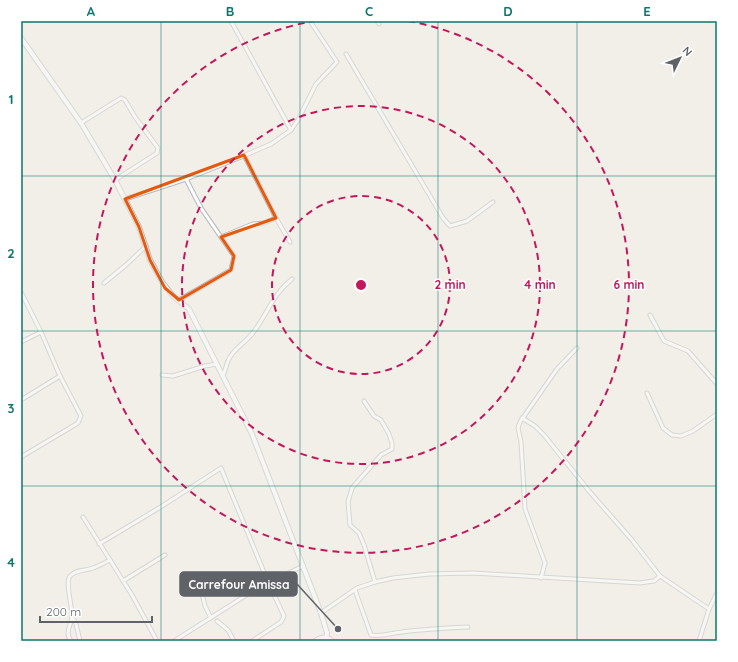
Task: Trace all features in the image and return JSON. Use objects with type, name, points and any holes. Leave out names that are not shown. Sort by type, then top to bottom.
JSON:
[{"type":"street","points":[[231,21],[291,130]]},
{"type":"street","points":[[125,199],[186,179],[244,155],[270,144],[291,130],[298,120],[316,84],[337,62],[310,21]]},
{"type":"street","points":[[21,38],[81,123],[125,199],[139,227],[150,260],[162,282],[173,296],[189,309],[217,364],[252,434],[321,614],[327,633],[326,639]]},
{"type":"street","points":[[346,54],[443,218],[450,226],[467,221],[493,202]]},
{"type":"street","points":[[81,123],[121,98],[125,100],[135,117],[158,148],[157,153],[115,180]]},
{"type":"street","points":[[244,155],[290,242]]},
{"type":"street","points":[[179,300],[232,270],[234,256],[201,208],[186,179]]},
{"type":"street","points":[[221,236],[253,224],[264,223],[276,218]]},
{"type":"street","points":[[104,283],[146,246]]},
{"type":"street","points":[[223,376],[228,361],[253,333],[283,286],[292,279]]},
{"type":"street","points":[[21,293],[42,332],[60,376],[82,416],[78,423],[21,457]]},
{"type":"street","points":[[650,315],[664,341],[688,351],[717,384]]},
{"type":"street","points":[[21,342],[42,332]]},
{"type":"street","points":[[542,578],[545,563],[525,509],[522,448],[518,428],[522,418],[557,369],[577,348]]},
{"type":"street","points":[[162,375],[173,376],[205,366],[217,364]]},
{"type":"street","points":[[21,400],[60,376]]},
{"type":"street","points":[[647,393],[663,428],[672,435],[681,436],[693,431],[717,414]]},
{"type":"street","points":[[364,401],[374,416],[382,420],[392,443],[392,449],[381,455],[352,488],[348,502],[350,525],[359,533],[375,582]]},
{"type":"street","points":[[522,418],[536,426],[544,435],[589,491],[632,540],[660,576],[709,608]]},
{"type":"street","points":[[100,544],[221,468],[268,582],[284,616],[284,620],[282,622],[252,641]]},
{"type":"street","points":[[83,517],[123,581],[157,641]]},
{"type":"street","points":[[123,581],[165,555]]},
{"type":"street","points":[[71,641],[68,637],[68,629],[72,616],[68,582],[70,576],[78,571],[92,569],[110,560]]},
{"type":"street","points":[[174,641],[268,582],[303,566]]},
{"type":"street","points":[[321,614],[355,590],[375,582],[393,578],[429,574],[473,573],[640,583],[654,581],[660,576]]},
{"type":"street","points":[[200,586],[205,606],[211,618]]},
{"type":"street","points":[[355,590],[371,635],[383,636],[402,632],[468,627]]},
{"type":"street","points":[[699,641],[709,608],[717,592]]},
{"type":"street","points":[[72,616],[76,624],[80,641]]},
{"type":"street","points":[[217,621],[228,630],[234,641]]},
{"type":"street","points":[[316,641],[322,638],[332,641]]},
{"type":"highlighted area","points":[[244,155],[276,218],[221,237],[234,256],[231,270],[179,300],[165,288],[150,260],[139,227],[125,199]]},
{"type":"place","name":"Carrefour Amissa","points":[[338,629]]}]
